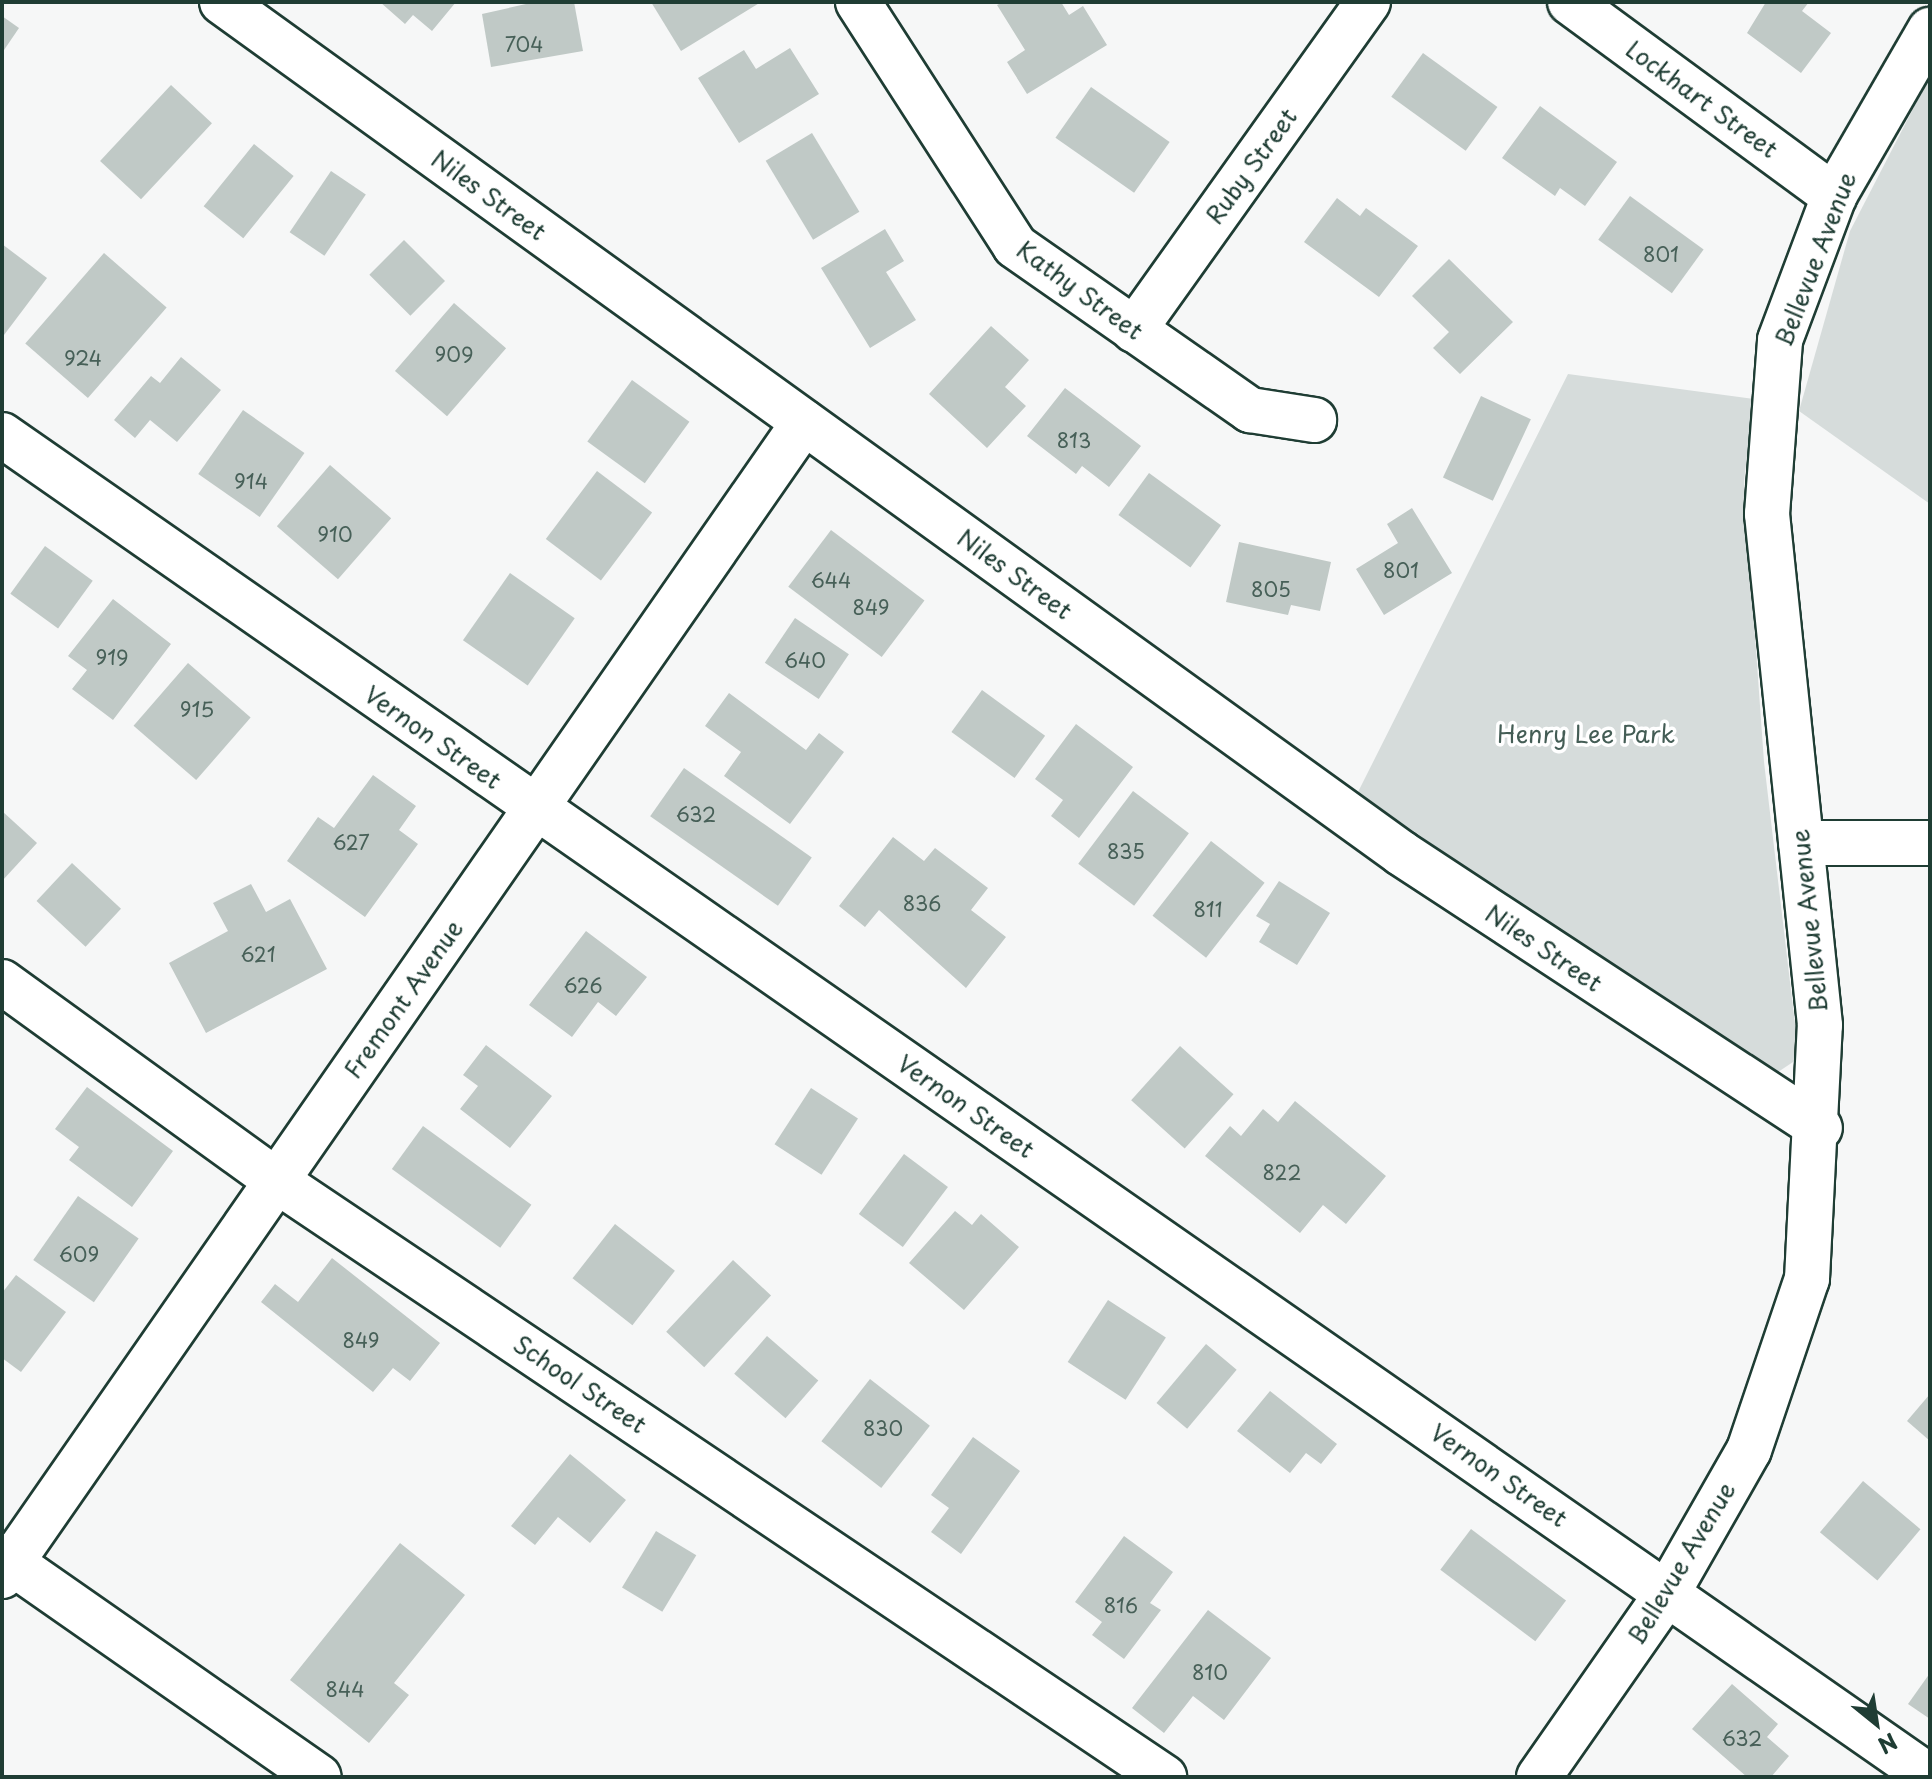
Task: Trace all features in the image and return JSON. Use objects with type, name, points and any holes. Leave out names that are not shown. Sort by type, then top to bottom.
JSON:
[{"type":"street","name":"Niles Street","points":[[222,2],[1401,853],[1820,1128]]},
{"type":"street","name":"Kathy Street","points":[[858,2],[1015,246],[1250,410],[1314,420]]},
{"type":"street","name":"Ruby Street","points":[[1134,330],[1368,2]]},
{"type":"street","name":"Lockhart Street","points":[[1570,2],[1834,196]]},
{"type":"street","points":[[1906,2],[1930,19]]},
{"type":"street","name":"Bellevue Avenue","points":[[1539,1777],[1668,1592],[1749,1450],[1807,1279],[1820,1128],[1820,1025],[1767,514],[1780,340],[1834,196],[1930,30]]},
{"type":"street","name":"Fremont Avenue","points":[[5,1565],[277,1181],[804,422]]},
{"type":"street","name":"Vernon Street","points":[[2,435],[1930,1777]]},
{"type":"street","points":[[1801,843],[1930,843]]},
{"type":"street","name":"School Street","points":[[2,982],[277,1181],[1164,1777]]},
{"type":"street","points":[[5,1565],[319,1777]]},
{"type":"green space","points":[[1930,76],[1930,504],[1799,411],[1850,231]]},
{"type":"green space","name":"Henry Lee Park","points":[[1568,374],[1754,399],[1744,481],[1764,762],[1799,1058],[1775,1074],[1705,1036],[1358,792]]},
{"type":"building","points":[[380,2],[456,2],[432,31],[413,15],[405,24]]},
{"type":"building","points":[[535,2],[574,2],[583,51],[491,67],[482,14]]},
{"type":"building","points":[[651,2],[761,2],[681,51]]},
{"type":"building","points":[[1003,2],[1061,2],[1069,15],[1083,6],[1107,45],[1027,94],[1007,62],[1025,50],[997,5]]},
{"type":"building","points":[[1766,2],[1809,2],[1802,11],[1831,33],[1801,73],[1747,33]]},
{"type":"building","points":[[2,16],[19,28],[2,53]]},
{"type":"building","points":[[790,48],[819,94],[739,143],[698,78],[744,50],[756,69]]},
{"type":"building","points":[[1423,53],[1497,107],[1466,151],[1391,97]]},
{"type":"building","points":[[171,85],[212,123],[141,199],[100,161]]},
{"type":"building","points":[[1091,87],[1170,142],[1134,193],[1055,138]]},
{"type":"building","points":[[1540,106],[1617,162],[1585,206],[1560,188],[1555,196],[1502,158]]},
{"type":"building","points":[[812,133],[859,212],[813,240],[766,161]]},
{"type":"building","points":[[254,144],[294,176],[243,238],[204,206]]},
{"type":"building","points":[[331,171],[366,194],[324,256],[290,232]]},
{"type":"building","points":[[1630,196],[1704,249],[1672,293],[1598,240]]},
{"type":"building","points":[[1337,198],[1360,216],[1366,208],[1418,246],[1379,297],[1304,242]]},
{"type":"building","points":[[885,229],[904,261],[886,272],[916,320],[870,348],[821,268]]},
{"type":"building","points":[[404,240],[445,281],[410,316],[369,275]]},
{"type":"building","points":[[2,244],[47,278],[4,335],[2,334]]},
{"type":"building","points":[[104,253],[167,307],[88,398],[25,344]]},
{"type":"building","points":[[1449,259],[1513,322],[1460,374],[1433,348],[1449,332],[1412,296]]},
{"type":"building","points":[[454,303],[506,348],[447,416],[395,371]]},
{"type":"building","points":[[991,326],[1029,360],[1005,387],[1026,406],[987,448],[929,394]]},
{"type":"building","points":[[181,357],[221,390],[177,442],[150,420],[135,438],[114,420],[151,376],[160,383]]},
{"type":"building","points":[[632,380],[689,422],[645,483],[587,441]]},
{"type":"building","points":[[1065,388],[1141,446],[1109,487],[1082,466],[1076,474],[1027,436]]},
{"type":"building","points":[[1481,396],[1531,419],[1493,501],[1443,478]]},
{"type":"building","points":[[243,410],[304,453],[260,517],[198,474]]},
{"type":"building","points":[[330,465],[391,518],[338,579],[277,526]]},
{"type":"building","points":[[597,471],[652,513],[601,580],[546,539]]},
{"type":"building","points":[[1149,473],[1221,525],[1190,567],[1118,515]]},
{"type":"building","points":[[1412,508],[1452,573],[1384,615],[1356,569],[1398,543],[1387,524]]},
{"type":"building","points":[[831,530],[924,600],[882,657],[788,587]]},
{"type":"building","points":[[1239,542],[1331,562],[1320,611],[1291,605],[1288,615],[1226,602]]},
{"type":"building","points":[[45,546],[93,581],[58,628],[10,594]]},
{"type":"building","points":[[510,573],[575,618],[528,685],[463,640]]},
{"type":"building","points":[[113,599],[171,644],[113,720],[72,689],[87,670],[68,656]]},
{"type":"building","points":[[795,618],[849,654],[819,699],[765,663]]},
{"type":"building","points":[[188,663],[251,717],[196,780],[134,726]]},
{"type":"building","points":[[982,690],[1045,736],[1015,778],[951,732]]},
{"type":"building","points":[[729,693],[806,750],[819,733],[844,752],[790,824],[724,776],[741,752],[705,726]]},
{"type":"building","points":[[1076,724],[1133,767],[1079,838],[1051,816],[1063,800],[1035,779]]},
{"type":"building","points":[[684,768],[812,857],[778,906],[650,816]]},
{"type":"building","points":[[373,775],[416,806],[399,830],[418,844],[365,917],[287,861],[318,817],[334,828]]},
{"type":"building","points":[[1133,791],[1189,833],[1134,906],[1078,864]]},
{"type":"building","points":[[2,811],[37,843],[2,881]]},
{"type":"building","points":[[893,837],[924,861],[935,848],[988,888],[971,910],[1006,937],[966,988],[879,910],[865,927],[839,906]]},
{"type":"building","points":[[1211,841],[1265,883],[1206,958],[1153,916]]},
{"type":"building","points":[[72,863],[121,909],[86,947],[37,901]]},
{"type":"building","points":[[1279,881],[1330,913],[1297,965],[1259,942],[1270,924],[1256,916]]},
{"type":"building","points":[[251,884],[266,912],[290,899],[327,969],[206,1033],[169,963],[228,931],[213,903]]},
{"type":"building","points":[[586,931],[647,977],[616,1016],[598,1002],[572,1037],[529,1005]]},
{"type":"building","points":[[486,1045],[552,1096],[510,1148],[460,1109],[478,1086],[463,1075]]},
{"type":"building","points":[[1180,1046],[1234,1094],[1185,1148],[1131,1100]]},
{"type":"building","points":[[87,1087],[173,1151],[132,1207],[69,1160],[79,1147],[55,1129]]},
{"type":"building","points":[[811,1088],[858,1118],[821,1175],[775,1144]]},
{"type":"building","points":[[1295,1101],[1386,1176],[1346,1224],[1323,1205],[1300,1233],[1205,1156],[1230,1126],[1241,1136],[1263,1109],[1278,1122]]},
{"type":"building","points":[[423,1126],[531,1205],[500,1248],[392,1169]]},
{"type":"building","points":[[904,1154],[948,1187],[903,1247],[859,1214]]},
{"type":"building","points":[[78,1196],[139,1238],[94,1302],[33,1260]]},
{"type":"building","points":[[955,1211],[972,1225],[981,1214],[1019,1247],[964,1310],[909,1263]]},
{"type":"building","points":[[615,1224],[675,1271],[632,1325],[573,1278]]},
{"type":"building","points":[[332,1258],[440,1343],[410,1381],[393,1368],[373,1392],[261,1302],[275,1284],[298,1302]]},
{"type":"building","points":[[733,1260],[771,1295],[704,1367],[666,1332]]},
{"type":"building","points":[[16,1275],[66,1312],[21,1372],[2,1358],[2,1293]]},
{"type":"building","points":[[1108,1300],[1166,1338],[1126,1400],[1068,1362]]},
{"type":"building","points":[[767,1336],[818,1381],[786,1418],[734,1374]]},
{"type":"building","points":[[1206,1344],[1237,1370],[1187,1429],[1157,1403]]},
{"type":"building","points":[[870,1379],[930,1426],[881,1488],[821,1441]]},
{"type":"building","points":[[1270,1391],[1337,1444],[1321,1464],[1306,1453],[1290,1473],[1237,1431]]},
{"type":"building","points":[[1930,1394],[1930,1441],[1907,1421]]},
{"type":"building","points":[[973,1437],[1020,1471],[961,1554],[931,1532],[949,1508],[931,1495]]},
{"type":"building","points":[[570,1454],[626,1500],[590,1543],[558,1517],[535,1545],[511,1526]]},
{"type":"building","points":[[1863,1481],[1920,1529],[1877,1581],[1820,1532]]},
{"type":"building","points":[[1471,1529],[1566,1601],[1535,1641],[1440,1570]]},
{"type":"building","points":[[656,1531],[696,1555],[662,1612],[622,1588]]},
{"type":"building","points":[[1124,1536],[1173,1572],[1150,1603],[1161,1610],[1124,1659],[1092,1635],[1102,1622],[1075,1602]]},
{"type":"building","points":[[400,1543],[465,1595],[394,1683],[409,1695],[369,1743],[290,1680]]},
{"type":"building","points":[[1208,1610],[1271,1658],[1224,1720],[1193,1696],[1164,1733],[1132,1708]]},
{"type":"building","points":[[1930,1673],[1930,1719],[1908,1704]]},
{"type":"building","points":[[1732,1684],[1778,1724],[1767,1737],[1789,1756],[1771,1777],[1747,1777],[1692,1729]]}]
